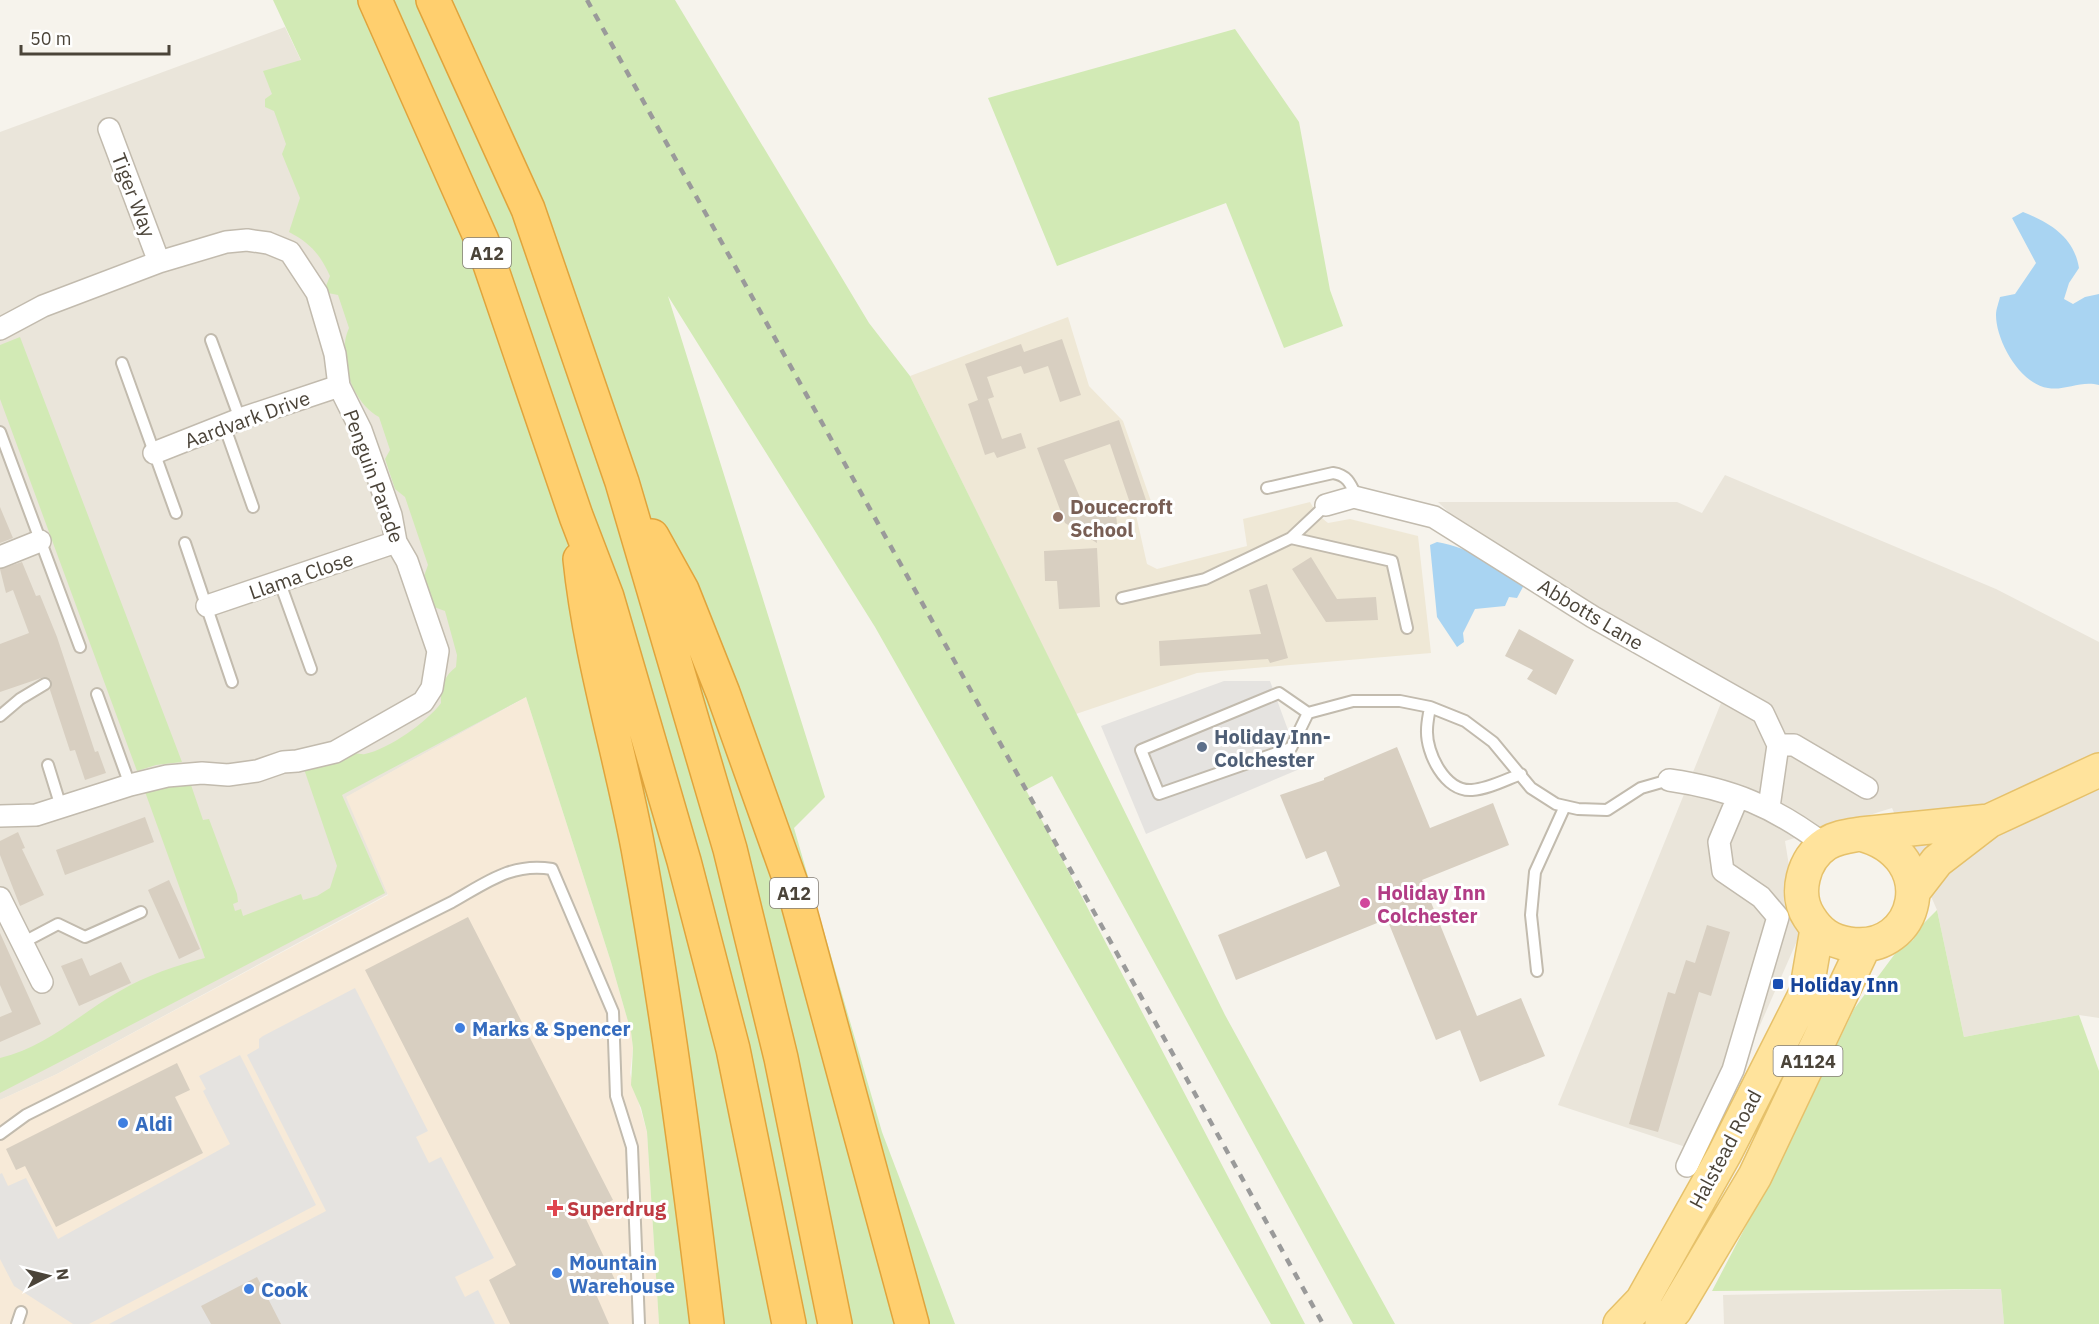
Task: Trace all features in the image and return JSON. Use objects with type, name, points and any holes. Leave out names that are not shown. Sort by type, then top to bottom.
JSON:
[{"type":"highway","name":"A12","points":[[375,0],[482,241],[576,516],[607,597],[687,872],[732,1049],[789,1324]]},
{"type":"highway","name":"A12","points":[[433,0],[528,209],[622,482],[730,849],[781,1058],[835,1324]]},
{"type":"highway","name":"A12","points":[[622,482],[682,590],[723,693],[797,900],[912,1324]]},
{"type":"highway","name":"A12","points":[[576,516],[585,605],[620,760],[657,960],[683,1121],[706,1324]]},
{"type":"main road","points":[[1913,892],[1937,861],[1989,822],[2099,771]]},
{"type":"main road","points":[[1861,834],[1881,840],[1901,855],[1910,873],[1913,892],[1908,915],[1896,931],[1880,942],[1864,946],[1834,942],[1817,929],[1806,913],[1801,894],[1804,874],[1812,857],[1825,845],[1843,836],[1861,834],[1989,822]]},
{"type":"main road","name":"Halstead Road","points":[[1620,1324],[1642,1301],[1724,1155],[1806,993],[1817,929]]},
{"type":"main road","name":"Halstead Road","points":[[1662,1324],[1675,1310],[1755,1176],[1864,946]]},
{"type":"street","name":"Tiger Way","points":[[109,129],[159,262]]},
{"type":"street","name":"Penguin Parade","points":[[0,329],[43,306],[159,262],[226,242],[247,240],[268,243],[290,252],[317,293],[335,354],[339,386],[361,430],[391,515],[396,542],[408,561],[438,651],[432,688],[423,702],[335,752],[283,762],[257,771],[228,775],[195,773],[130,784],[36,815],[0,816]]},
{"type":"street","name":"Aardvark Drive","points":[[154,453],[232,422],[339,386]]},
{"type":"street","name":"Abbotts Lane","points":[[1326,505],[1357,498],[1434,517],[1593,617],[1763,713],[1778,745]]},
{"type":"street","points":[[0,557],[40,542]]},
{"type":"street","name":"Llama Close","points":[[207,606],[396,542]]},
{"type":"street","points":[[1770,807],[1778,745],[1794,745],[1867,788]]},
{"type":"street","points":[[1669,780],[1698,784],[1770,807],[1792,820],[1825,845]]},
{"type":"street","points":[[1687,1166],[1733,1070],[1778,917],[1761,897],[1723,871],[1719,842],[1738,797]]},
{"type":"street","points":[[0,898],[14,933],[42,982]]},
{"type":"lane","points":[[211,340],[253,507]]},
{"type":"lane","points":[[122,363],[176,513]]},
{"type":"lane","points":[[0,432],[80,647]]},
{"type":"lane","points":[[1267,488],[1333,473],[1341,474],[1349,481],[1357,498]]},
{"type":"lane","points":[[1122,598],[1205,579],[1291,538],[1326,505]]},
{"type":"lane","points":[[1291,538],[1392,561],[1407,628]]},
{"type":"lane","points":[[185,543],[232,682]]},
{"type":"lane","points":[[280,583],[311,669]]},
{"type":"lane","points":[[0,716],[20,699],[45,684]]},
{"type":"lane","points":[[1308,713],[1279,693],[1142,750],[1159,794],[1291,748],[1308,713],[1353,701],[1400,701],[1430,707],[1474,728],[1493,742],[1531,788],[1556,804],[1607,810],[1641,788],[1669,780]]},
{"type":"lane","points":[[97,694],[130,784]]},
{"type":"lane","points":[[1430,707],[1426,729],[1428,740],[1440,769],[1449,783],[1459,789],[1471,790],[1521,774]]},
{"type":"lane","points":[[48,765],[61,807]]},
{"type":"lane","points":[[1537,971],[1531,915],[1535,872],[1564,806]]},
{"type":"lane","points":[[0,1134],[26,1114],[452,902],[501,874],[530,866],[552,869],[613,1012],[616,1096],[632,1147],[639,1324]]},
{"type":"lane","points":[[14,933],[58,924],[85,937],[141,912]]},
{"type":"lane","points":[[17,1324],[21,1312]]},
{"type":"shaded area","points":[[285,27],[326,113],[403,322],[526,697],[347,797],[388,894],[57,1074],[0,1100],[0,132]]},
{"type":"shaded area","name":"Doucecroft School","points":[[1068,317],[1089,386],[1123,421],[1153,507],[1136,515],[1147,564],[1157,569],[1247,546],[1243,519],[1310,502],[1317,514],[1328,523],[1350,519],[1418,536],[1431,653],[1197,673],[1076,714],[910,376]]},
{"type":"shaded area","points":[[1725,475],[1996,589],[2099,642],[2099,1018],[2079,1015],[1964,1037],[1937,910],[1892,808],[1785,841],[1800,934],[1704,1153],[1558,1105],[1721,703],[1529,589],[1438,502],[1677,502],[1702,513]]},
{"type":"shaded area","name":"Holiday Inn- Colchester","points":[[1224,681],[1270,681],[1302,768],[1146,834],[1101,726]]},
{"type":"shaded area","points":[[526,697],[611,962],[631,1032],[633,1048],[630,1073],[647,1132],[659,1324],[0,1324],[0,1100],[57,1074],[388,895],[346,797]]},
{"type":"shaded area","points":[[355,988],[428,1131],[416,1137],[429,1163],[441,1157],[494,1258],[455,1277],[465,1297],[478,1290],[495,1324],[109,1324],[326,1211],[247,1055],[259,1048],[259,1039],[263,1036]]},
{"type":"shaded area","points":[[240,1055],[316,1205],[89,1324],[73,1324],[14,1286],[0,1259],[0,1174],[2,1173],[8,1186],[26,1178],[58,1239],[230,1144],[203,1091],[206,1089],[199,1076]]},
{"type":"shaded area","points":[[2001,1289],[2004,1324],[1724,1324],[1723,1295]]},
{"type":"green space","points":[[273,0],[675,0],[869,323],[910,376],[1225,1015],[1395,1324],[1353,1324],[1052,776],[1026,790],[1305,1324],[1271,1324],[875,627],[668,296],[825,797],[794,828],[882,1132],[955,1324],[659,1324],[647,1132],[641,1108],[631,1085],[633,1048],[631,1032],[611,962],[526,697],[342,795],[385,893],[0,1093],[0,1058],[17,1053],[48,1038],[140,980],[205,958],[144,789],[190,782],[203,820],[209,819],[237,894],[238,902],[233,904],[235,911],[241,909],[243,916],[301,894],[303,900],[317,896],[330,888],[337,866],[304,769],[353,753],[363,754],[375,751],[407,734],[441,703],[444,683],[448,674],[456,667],[457,655],[445,611],[434,607],[424,576],[428,565],[405,497],[395,489],[385,459],[390,450],[379,417],[361,401],[349,377],[344,351],[349,328],[338,295],[328,293],[326,286],[330,276],[318,255],[303,240],[289,232],[300,198],[282,154],[286,144],[274,111],[265,107],[265,99],[272,94],[263,71],[301,60]]},
{"type":"green space","points":[[1235,29],[1299,122],[1330,290],[1343,326],[1284,348],[1226,203],[1057,266],[988,98]]},
{"type":"green space","points":[[20,337],[182,762],[156,765],[137,771],[0,399],[0,345]]},
{"type":"green space","points":[[1937,910],[1964,1037],[2079,1015],[2099,1071],[2099,1324],[2004,1324],[2001,1289],[1712,1291],[1796,1130],[1854,1009],[1897,951],[1913,940],[1921,926]]},
{"type":"water","points":[[2023,212],[2051,226],[2072,248],[2079,268],[2069,283],[2064,299],[2073,304],[2085,297],[2099,294],[2099,385],[2086,384],[2054,389],[2038,385],[2028,379],[2011,360],[2000,337],[1996,315],[2000,297],[2015,294],[2036,263],[2012,218]]},
{"type":"water","points":[[1437,542],[1472,553],[1524,585],[1517,598],[1509,597],[1505,606],[1475,609],[1463,633],[1464,642],[1457,647],[1437,617],[1430,545]]},
{"type":"building","points":[[1062,339],[1081,395],[1060,402],[1048,366],[1024,374],[1021,366],[987,377],[994,397],[988,399],[1002,439],[1021,433],[1026,448],[997,458],[994,452],[985,455],[968,404],[978,400],[965,364],[1021,344],[1024,352]]},
{"type":"building","points":[[1119,420],[1147,503],[1132,509],[1110,444],[1064,460],[1084,507],[1115,503],[1117,524],[1096,528],[1097,543],[1065,523],[1037,448]]},
{"type":"building","points":[[0,507],[13,538],[0,543]]},
{"type":"building","points":[[1097,548],[1100,607],[1059,609],[1057,581],[1045,581],[1044,551]]},
{"type":"building","points":[[1311,557],[1337,599],[1376,597],[1378,620],[1326,622],[1292,569]]},
{"type":"building","points":[[22,562],[36,596],[40,595],[57,637],[95,752],[98,751],[106,773],[85,780],[75,750],[70,751],[50,690],[51,680],[44,677],[0,692],[0,644],[29,633],[13,590],[6,593],[0,569]]},
{"type":"building","points":[[1267,584],[1288,658],[1270,663],[1268,659],[1160,666],[1159,641],[1261,634],[1249,590]]},
{"type":"building","points":[[1519,629],[1574,660],[1556,695],[1527,679],[1533,670],[1505,656]]},
{"type":"building","name":"Holiday Inn Colchester","points":[[1397,747],[1430,828],[1493,803],[1509,845],[1422,880],[1477,1016],[1521,998],[1545,1056],[1480,1082],[1460,1030],[1436,1040],[1387,919],[1236,980],[1218,935],[1340,886],[1326,851],[1306,859],[1280,795],[1324,780],[1324,778]]},
{"type":"building","points":[[145,817],[154,842],[65,875],[56,850]]},
{"type":"building","points":[[18,832],[25,848],[22,849],[44,895],[20,906],[0,855],[0,841]]},
{"type":"building","points":[[169,880],[200,949],[179,959],[148,890]]},
{"type":"building","name":"Marks & Spencer","points":[[468,917],[613,1200],[584,1215],[616,1282],[595,1292],[609,1324],[510,1324],[489,1280],[516,1265],[365,970]]},
{"type":"building","points":[[1707,925],[1730,932],[1711,996],[1699,992],[1658,1132],[1629,1124],[1668,992],[1675,994],[1686,960],[1695,963]]},
{"type":"building","points":[[0,933],[41,1024],[0,1042],[0,1017],[12,1012],[0,985]]},
{"type":"building","points":[[82,958],[90,976],[121,962],[131,983],[79,1006],[61,966]]},
{"type":"building","name":"Aldi","points":[[177,1063],[190,1090],[175,1097],[203,1153],[56,1227],[25,1166],[16,1170],[6,1149]]},
{"type":"building","name":"Cook","points":[[257,1277],[281,1324],[211,1324],[201,1306]]},
{"type":"railway","points":[[587,0],[1323,1324]]},
{"type":"place","name":"Doucecroft School","points":[[1058,517]]},
{"type":"place","name":"Holiday Inn- Colchester","points":[[1202,747]]},
{"type":"place","name":"Holiday Inn Colchester","points":[[1365,903]]},
{"type":"place","name":"Holiday Inn","points":[[1778,984]]},
{"type":"place","name":"Marks & Spencer","points":[[460,1028]]},
{"type":"place","name":"Aldi","points":[[123,1123]]},
{"type":"place","name":"Superdrug","points":[[555,1208]]},
{"type":"place","name":"Mountain Warehouse","points":[[557,1273]]},
{"type":"place","name":"Cook","points":[[249,1289]]}]
